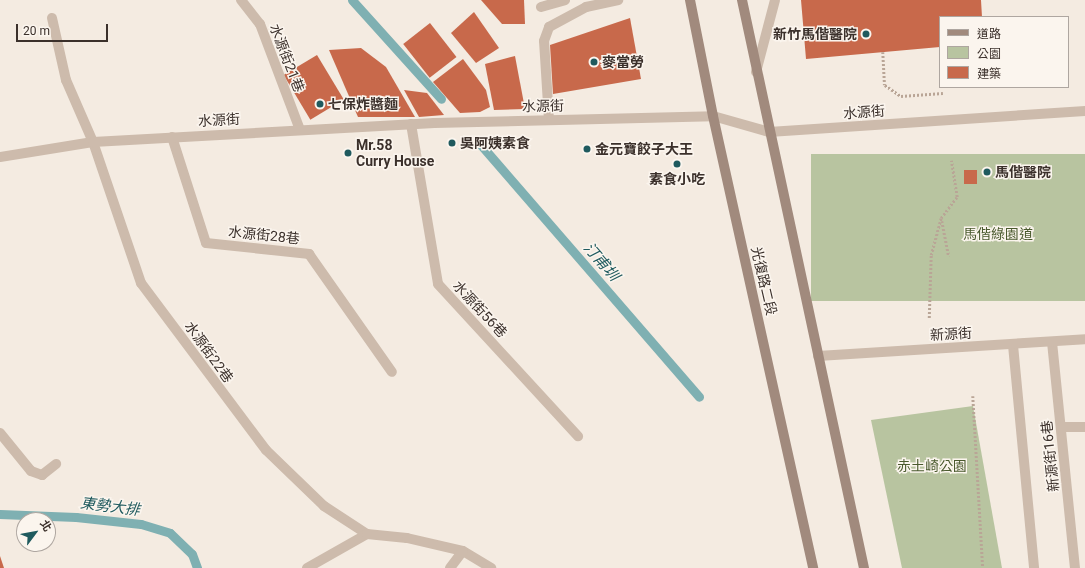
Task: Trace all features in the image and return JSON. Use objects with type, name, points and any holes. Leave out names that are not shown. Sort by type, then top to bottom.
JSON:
[{"type":"main road","name":"光復路二段","points":[[690,0],[713,116],[813,568]]},
{"type":"main road","points":[[742,0],[756,72],[864,568]]},
{"type":"street","name":"水源街21巷","points":[[241,0],[260,24],[300,130]]},
{"type":"street","points":[[541,7],[565,0]]},
{"type":"street","points":[[548,120],[544,42],[550,27],[586,7],[618,0]]},
{"type":"street","points":[[756,72],[776,0]]},
{"type":"street","name":"水源街22巷","points":[[52,18],[66,80],[93,142],[141,283],[266,450],[324,506],[367,534]]},
{"type":"street","name":"水源街","points":[[0,157],[93,142],[410,124],[713,116],[769,132],[1085,111]]},
{"type":"street","name":"水源街56巷","points":[[410,124],[438,284],[578,436]]},
{"type":"street","name":"水源街28巷","points":[[172,137],[206,243],[309,254],[392,372]]},
{"type":"street","name":"新源街","points":[[818,356],[1013,345],[1085,339]]},
{"type":"street","name":"新源街16巷","points":[[1052,342],[1062,427],[1075,568]]},
{"type":"street","points":[[1013,345],[1034,568]]},
{"type":"street","points":[[1062,427],[1085,427]]},
{"type":"street","points":[[0,433],[31,471],[42,475],[56,464]]},
{"type":"street","points":[[307,568],[367,534],[407,538],[463,551],[491,568]]},
{"type":"street","points":[[450,568],[463,551]]},
{"type":"path","points":[[883,52],[885,85],[901,96],[943,93]]},
{"type":"path","points":[[929,318],[931,255],[941,218],[957,197],[951,160]]},
{"type":"path","points":[[941,218],[949,256]]},
{"type":"path","points":[[973,396],[983,568]]},
{"type":"green space","name":"馬偕綠園道","points":[[811,154],[1085,154],[1085,301],[811,301]]},
{"type":"green space","name":"赤土崎公園","points":[[973,406],[1002,568],[902,568],[871,420]]},
{"type":"building","points":[[481,0],[524,0],[525,24],[502,24]]},
{"type":"building","points":[[801,0],[981,0],[982,16],[939,16],[939,47],[806,59]]},
{"type":"building","points":[[474,12],[499,48],[476,63],[451,33]]},
{"type":"building","name":"麥當勞","points":[[630,18],[641,79],[553,94],[550,45]]},
{"type":"building","points":[[430,23],[456,57],[430,78],[403,44]]},
{"type":"building","points":[[361,48],[386,67],[415,117],[358,117],[329,50]]},
{"type":"building","points":[[317,55],[344,100],[310,120],[284,75]]},
{"type":"building","points":[[515,56],[525,109],[494,110],[485,64]]},
{"type":"building","points":[[463,59],[486,90],[490,107],[480,112],[460,113],[433,82]]},
{"type":"building","points":[[404,90],[427,93],[444,115],[419,117]]},
{"type":"building","points":[[964,170],[977,170],[977,184],[964,184]]},
{"type":"building","points":[[0,556],[4,568],[0,568]]},
{"type":"waterway","name":"汀甫圳","points":[[352,0],[441,99]]},
{"type":"waterway","name":"汀甫圳","points":[[481,145],[699,397]]},
{"type":"waterway","name":"東勢大排","points":[[0,514],[76,517],[141,524],[170,533],[192,554],[197,568]]},
{"type":"place","name":"新竹馬偕醫院","points":[[866,34]]},
{"type":"place","name":"麥當勞","points":[[594,62]]},
{"type":"place","name":"七保炸醬麵","points":[[320,104]]},
{"type":"place","name":"吳阿姨素食","points":[[452,143]]},
{"type":"place","name":"金元寶餃子大王","points":[[587,149]]},
{"type":"place","name":"Mr.58 Curry House","points":[[348,153]]},
{"type":"place","name":"素食小吃","points":[[677,164]]},
{"type":"place","name":"馬偕醫院","points":[[987,172]]}]
